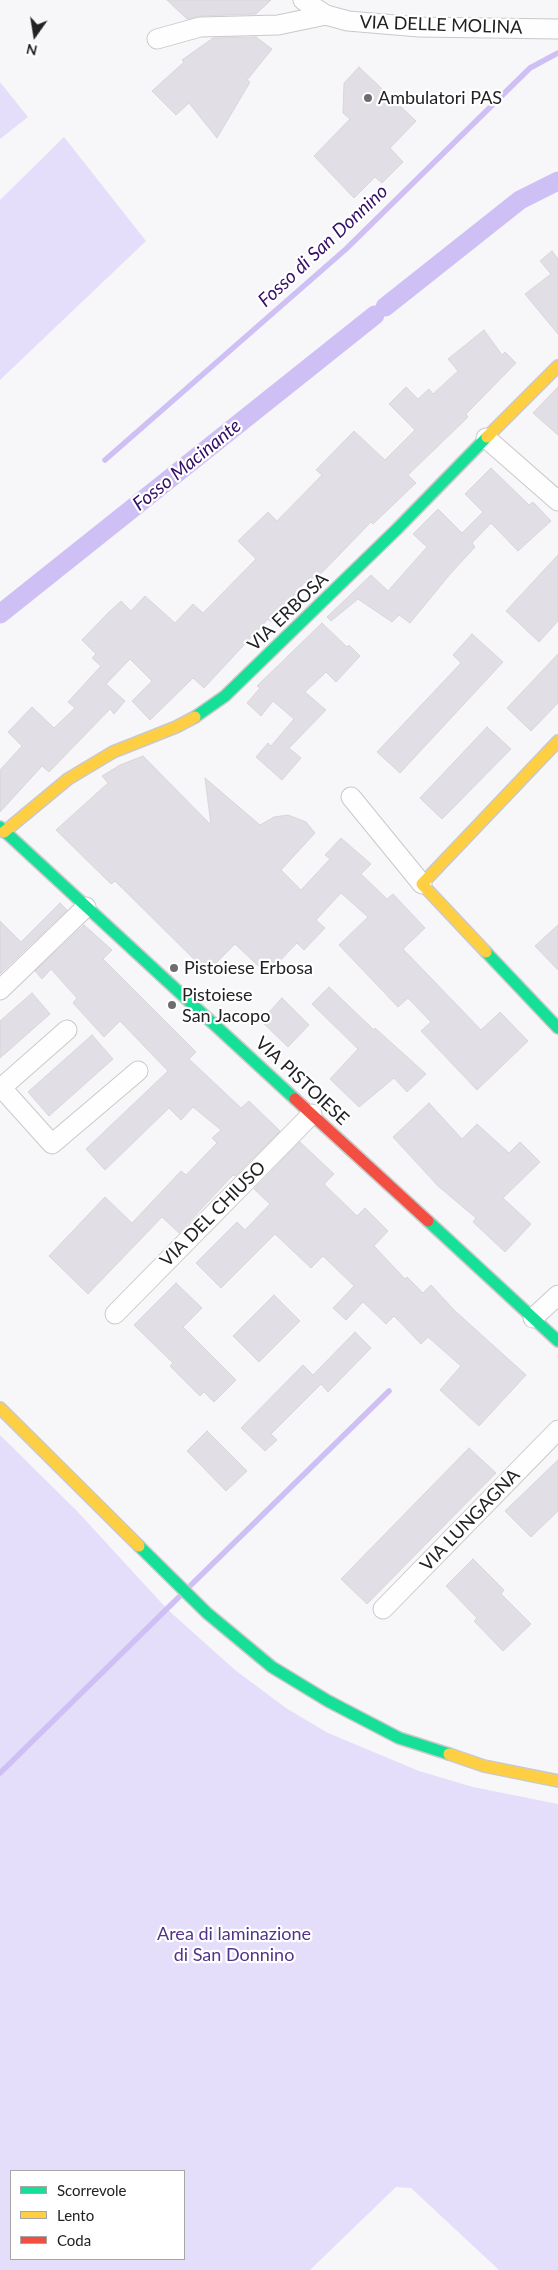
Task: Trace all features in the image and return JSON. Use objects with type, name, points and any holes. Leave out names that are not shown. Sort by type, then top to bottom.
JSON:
[{"type":"street","name":"VIA DELLE MOLINA","points":[[303,0],[326,15],[348,21],[420,28],[558,29]]},
{"type":"street","name":"VIA DELLE MOLINA","points":[[158,39],[200,27],[278,24],[326,15]]},
{"type":"street","name":"VIA ERBOSA","points":[[2,829],[68,779],[113,752],[176,727],[208,710],[225,696],[397,529],[558,366]]},
{"type":"street","points":[[486,438],[558,501]]},
{"type":"street","points":[[422,884],[558,741]]},
{"type":"street","points":[[351,798],[422,884],[558,1028]]},
{"type":"street","name":"VIA PISTOIESE","points":[[2,829],[558,1341]]},
{"type":"street","points":[[0,990],[86,907]]},
{"type":"street","points":[[67,1030],[1,1087],[52,1144],[138,1070]]},
{"type":"street","name":"VIA DEL CHIUSO","points":[[115,1314],[312,1114]]},
{"type":"street","points":[[533,1318],[558,1295]]},
{"type":"street","points":[[0,1408],[207,1613],[272,1667],[328,1701],[377,1727],[457,1759],[517,1774],[558,1781]]},
{"type":"street","name":"VIA LUNGAGNA","points":[[383,1610],[558,1430]]},
{"type":"green space","points":[[0,82],[28,117],[0,139]]},
{"type":"green space","points":[[64,137],[146,241],[0,380],[0,200]]},
{"type":"green space","name":"Area di laminazione di San Donnino","points":[[0,1435],[77,1511],[167,1609],[235,1670],[286,1708],[328,1733],[419,1771],[473,1787],[558,1804],[558,2270],[499,2270],[411,2188],[396,2187],[310,2270],[0,2270]]},
{"type":"building","points":[[167,0],[271,0],[256,14],[200,16],[187,19]]},
{"type":"building","points":[[256,37],[272,49],[247,80],[250,82],[217,138],[189,103],[176,115],[152,91],[184,62],[182,60],[213,38]]},
{"type":"building","points":[[359,67],[416,121],[390,148],[403,162],[382,183],[375,177],[354,198],[314,156],[350,119],[343,113],[344,83]]},
{"type":"building","points":[[552,251],[558,259],[558,334],[525,294],[551,274],[540,261]]},
{"type":"building","points":[[484,330],[502,355],[505,352],[516,363],[466,414],[468,417],[408,475],[416,483],[373,524],[371,522],[309,586],[305,582],[271,622],[268,619],[204,688],[193,678],[150,720],[132,701],[152,681],[130,659],[106,684],[125,701],[114,714],[110,709],[49,772],[42,766],[0,812],[0,770],[22,746],[8,732],[32,707],[54,728],[75,708],[68,702],[101,666],[92,658],[96,654],[82,640],[108,613],[121,601],[131,611],[145,596],[175,623],[193,604],[203,613],[256,559],[238,541],[268,512],[277,521],[322,475],[316,470],[354,431],[385,460],[415,430],[389,404],[406,387],[418,399],[429,389],[433,394],[458,371],[448,359]]},
{"type":"building","points":[[558,387],[558,435],[533,413]]},
{"type":"building","points":[[491,468],[529,505],[533,502],[551,521],[518,551],[491,523],[472,543],[475,547],[410,623],[399,615],[392,622],[358,599],[331,621],[327,617],[371,575],[388,591],[427,547],[413,534],[438,509],[462,533],[483,512],[465,494]]},
{"type":"building","points":[[558,555],[558,621],[539,642],[506,611]]},
{"type":"building","points":[[322,623],[347,647],[349,645],[360,656],[336,682],[326,672],[305,692],[326,710],[289,748],[301,758],[282,780],[256,757],[268,743],[271,746],[294,719],[273,701],[261,716],[247,703],[260,688],[257,686]]},
{"type":"building","points":[[472,634],[503,662],[400,773],[377,752],[461,663],[453,655]]},
{"type":"building","points":[[558,654],[558,703],[531,731],[507,708]]},
{"type":"building","points":[[487,727],[511,749],[442,819],[420,798]]},
{"type":"building","points":[[143,756],[211,825],[205,778],[260,825],[274,817],[288,815],[306,822],[315,833],[281,870],[301,890],[330,859],[325,855],[341,838],[371,864],[361,874],[387,899],[393,894],[425,928],[403,949],[481,1030],[500,1012],[528,1041],[477,1090],[421,1031],[431,1022],[408,998],[398,1007],[339,945],[368,917],[341,893],[316,920],[325,928],[304,950],[297,943],[267,974],[235,944],[207,972],[115,881],[111,884],[56,830],[108,783],[102,776],[120,765]]},
{"type":"building","points":[[60,903],[67,910],[0,974],[0,921],[21,942]]},
{"type":"building","points":[[84,925],[112,950],[103,959],[196,1052],[189,1059],[241,1108],[249,1101],[280,1131],[235,1176],[233,1175],[179,1233],[162,1217],[88,1294],[49,1256],[105,1197],[132,1223],[181,1171],[186,1175],[217,1143],[212,1138],[221,1130],[193,1107],[181,1120],[169,1108],[105,1170],[86,1149],[168,1071],[120,1021],[104,1037],[73,1003],[77,998],[51,969],[42,979],[35,971]]},
{"type":"building","points":[[558,925],[558,970],[535,946]]},
{"type":"building","points":[[329,987],[374,1030],[375,1028],[426,1074],[407,1092],[394,1078],[359,1107],[330,1079],[358,1049],[312,1004]]},
{"type":"building","points":[[32,993],[50,1014],[0,1058],[0,1021]]},
{"type":"building","points":[[282,998],[309,1025],[288,1047],[261,1021]]},
{"type":"building","points":[[92,1035],[113,1059],[49,1116],[28,1092]]},
{"type":"building","points":[[429,1103],[462,1139],[477,1124],[509,1153],[520,1142],[540,1162],[503,1198],[531,1224],[505,1252],[473,1222],[476,1218],[438,1186],[393,1137]]},
{"type":"building","points":[[300,1142],[334,1174],[324,1184],[357,1216],[365,1208],[388,1231],[374,1246],[405,1279],[407,1277],[423,1293],[431,1285],[454,1310],[526,1375],[479,1426],[440,1390],[461,1366],[428,1337],[421,1344],[394,1316],[386,1324],[363,1302],[346,1320],[333,1308],[354,1286],[323,1256],[311,1268],[275,1234],[221,1288],[196,1263],[237,1222],[245,1230],[270,1204],[254,1189]]},
{"type":"building","points":[[176,1283],[202,1308],[183,1327],[236,1380],[214,1402],[204,1392],[200,1396],[170,1366],[173,1363],[134,1325]]},
{"type":"building","points":[[274,1295],[300,1321],[259,1362],[233,1336]]},
{"type":"building","points":[[355,1332],[371,1348],[328,1392],[321,1384],[271,1434],[277,1440],[265,1451],[241,1428],[303,1365],[313,1375]]},
{"type":"building","points":[[207,1431],[247,1471],[226,1491],[187,1451]]},
{"type":"building","points":[[469,1448],[496,1473],[367,1604],[341,1579]]},
{"type":"building","points":[[558,1460],[558,1511],[531,1537],[505,1511]]},
{"type":"building","points":[[473,1559],[504,1590],[501,1594],[531,1624],[503,1651],[474,1621],[477,1618],[446,1586]]},
{"type":"waterway","name":"Fosso di San Donnino","points":[[105,460],[346,249],[530,68],[558,53]]},
{"type":"waterway","name":"Fosso Macinante","points":[[385,307],[520,200],[558,181]]},
{"type":"waterway","name":"Fosso Macinante","points":[[0,614],[375,315]]},
{"type":"waterway","points":[[191,1585],[389,1391]]},
{"type":"waterway","points":[[0,1773],[181,1595]]},
{"type":"traffic: fast","points":[[195,717],[225,696],[397,529],[487,437]]},
{"type":"traffic: fast","points":[[0,827],[295,1099]]},
{"type":"traffic: fast","points":[[486,952],[558,1028]]},
{"type":"traffic: fast","points":[[428,1221],[558,1341]]},
{"type":"traffic: fast","points":[[139,1546],[207,1613],[272,1667],[328,1701],[399,1738],[449,1754]]},
{"type":"traffic: slow","points":[[487,437],[558,366]]},
{"type":"traffic: slow","points":[[4,832],[68,779],[113,752],[176,727],[195,717]]},
{"type":"traffic: slow","points":[[486,952],[422,884],[558,741]]},
{"type":"traffic: slow","points":[[0,1408],[139,1546]]},
{"type":"traffic: slow","points":[[449,1754],[484,1766],[558,1781]]},
{"type":"traffic: jam","points":[[295,1099],[428,1221]]},
{"type":"place","name":"Ambulatori PAS","points":[[368,98]]},
{"type":"place","name":"Pistoiese Erbosa","points":[[174,968]]},
{"type":"place","name":"Pistoiese San Jacopo","points":[[172,1005]]}]
